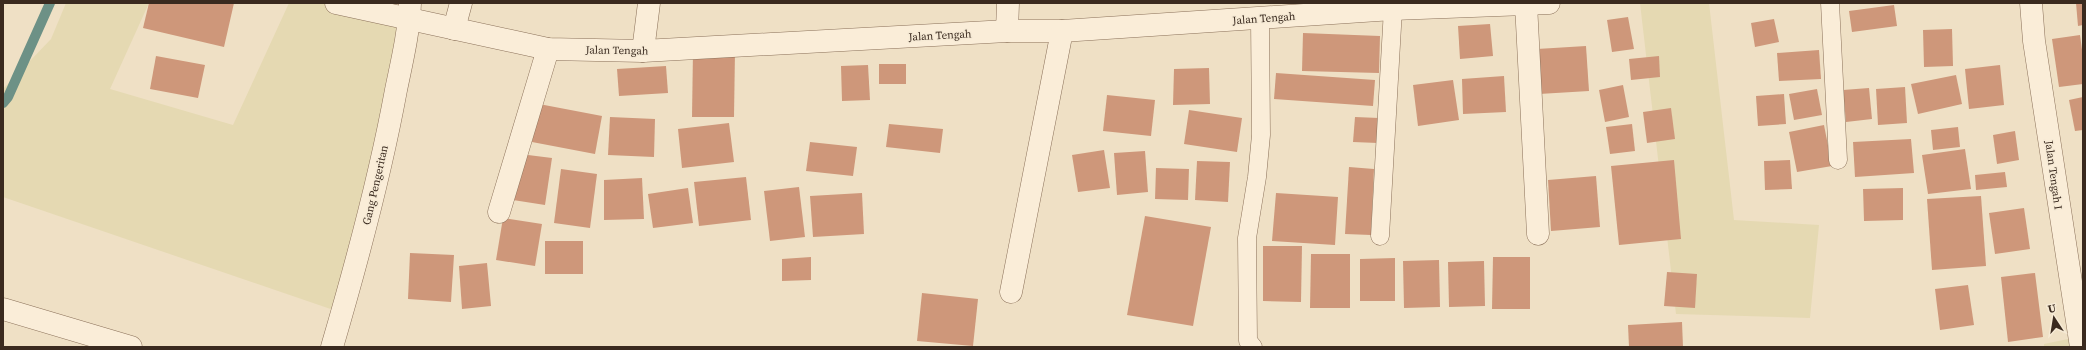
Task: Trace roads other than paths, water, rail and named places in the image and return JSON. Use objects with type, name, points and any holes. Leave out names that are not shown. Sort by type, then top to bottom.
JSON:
[{"type":"street","name":"Jalan Tengah","points":[[336,3],[410,12],[454,29],[548,49],[643,51],[1007,31],[1062,31],[1260,18],[1393,6],[1549,3]]},
{"type":"street","points":[[454,29],[461,3]]},
{"type":"street","points":[[643,51],[649,3]]},
{"type":"street","points":[[1007,31],[1008,3]]},
{"type":"street","name":"Jalan Tengah I","points":[[2032,3],[2034,41],[2081,347]]},
{"type":"street","points":[[1526,4],[1538,234]]},
{"type":"street","name":"Gang Pengeritan","points":[[332,347],[358,259],[390,126],[410,12]]},
{"type":"street","points":[[1011,292],[1062,31]]},
{"type":"street","points":[[499,212],[548,49]]},
{"type":"street","points":[[3,309],[131,347]]},
{"type":"lane","points":[[1830,3],[1838,160]]},
{"type":"lane","points":[[1380,236],[1393,6]]},
{"type":"lane","points":[[1253,347],[1248,341],[1247,238],[1257,177],[1261,135],[1260,18]]},
{"type":"waterway","points":[[3,103],[8,97],[50,3]]}]
